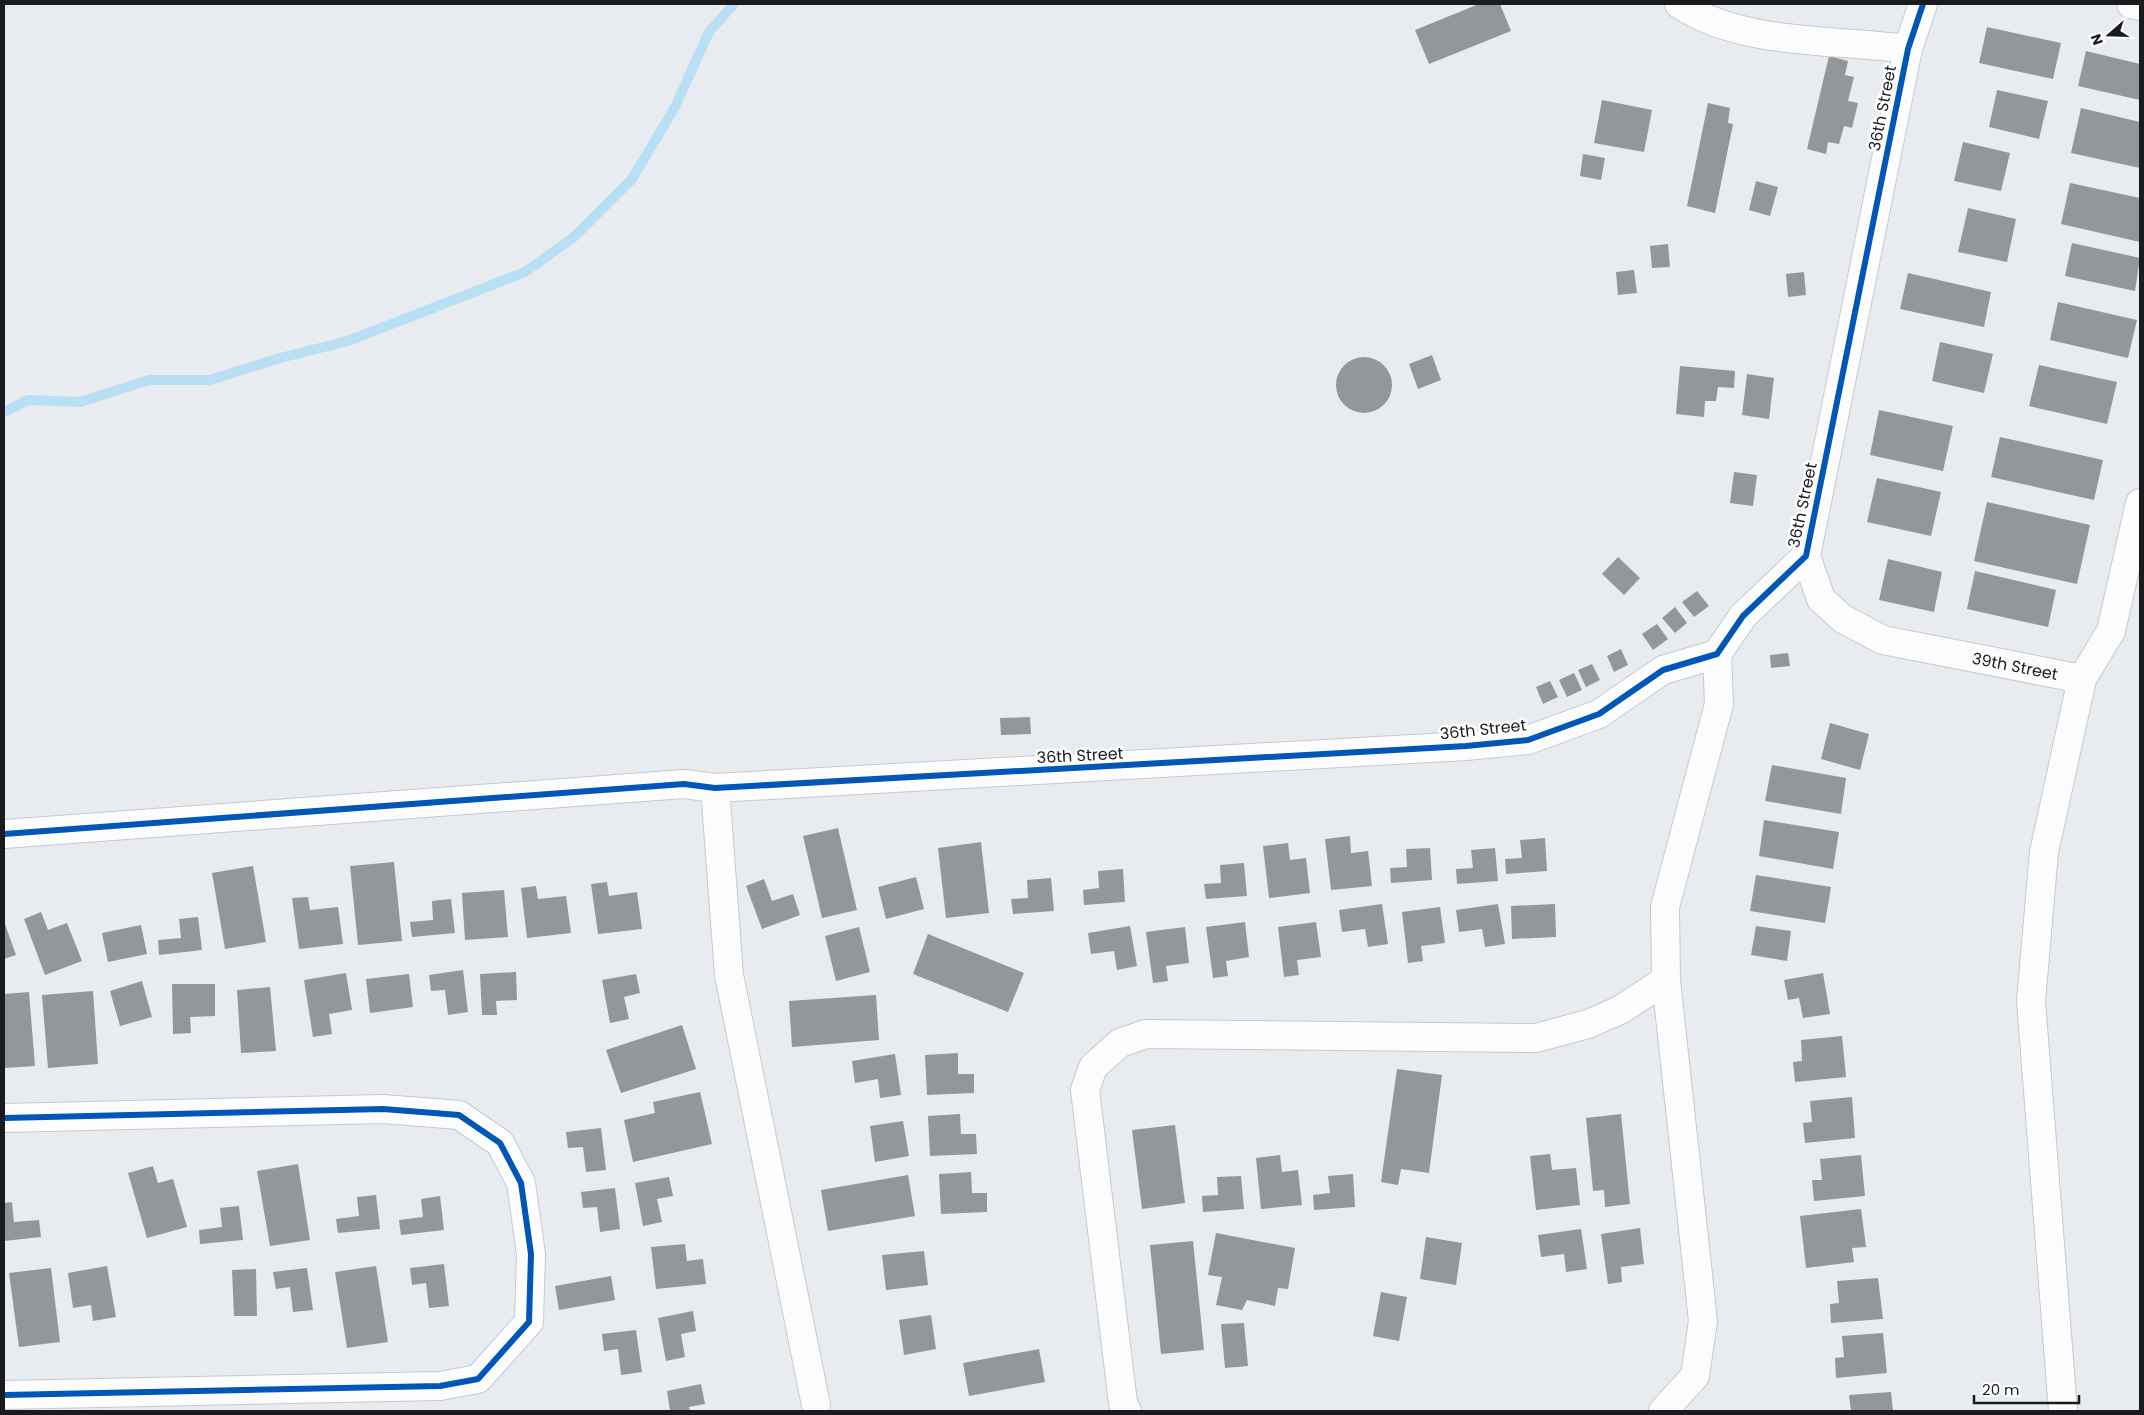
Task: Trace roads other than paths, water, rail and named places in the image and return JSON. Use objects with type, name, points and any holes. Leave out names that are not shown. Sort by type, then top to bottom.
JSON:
[{"type":"street","points":[[1679,4],[1691,12],[1734,28],[1797,38],[1908,49]]},
{"type":"street","name":"36th Street","points":[[4,834],[684,784],[715,788],[1367,752],[1528,740],[1598,714],[1664,670],[1717,654],[1743,616],[1806,556],[1908,49],[1923,4]]},
{"type":"street","points":[[2131,4],[2140,6]]},
{"type":"street","points":[[2064,1411],[2031,1001],[2044,852],[2082,679],[2110,631],[2140,503]]},
{"type":"street","name":"39th Street","points":[[1806,556],[1821,600],[1843,619],[1883,640],[2082,679]]},
{"type":"street","points":[[1663,1411],[1695,1376],[1703,1321],[1666,980],[1664,907],[1719,704],[1717,654]]},
{"type":"street","points":[[715,788],[729,974],[816,1405]]},
{"type":"street","points":[[1127,1411],[1123,1403],[1085,1090],[1093,1068],[1120,1043],[1146,1034],[1536,1038],[1588,1024],[1620,1010],[1666,980]]},
{"type":"street","points":[[4,1118],[383,1109],[459,1115],[500,1142],[521,1183],[531,1254],[529,1322],[478,1379],[440,1386],[4,1395]]},
{"type":"waterway","points":[[4,412],[28,400],[80,402],[149,380],[210,380],[280,358],[348,341],[525,272],[574,237],[632,179],[675,107],[709,32],[734,4]]}]
